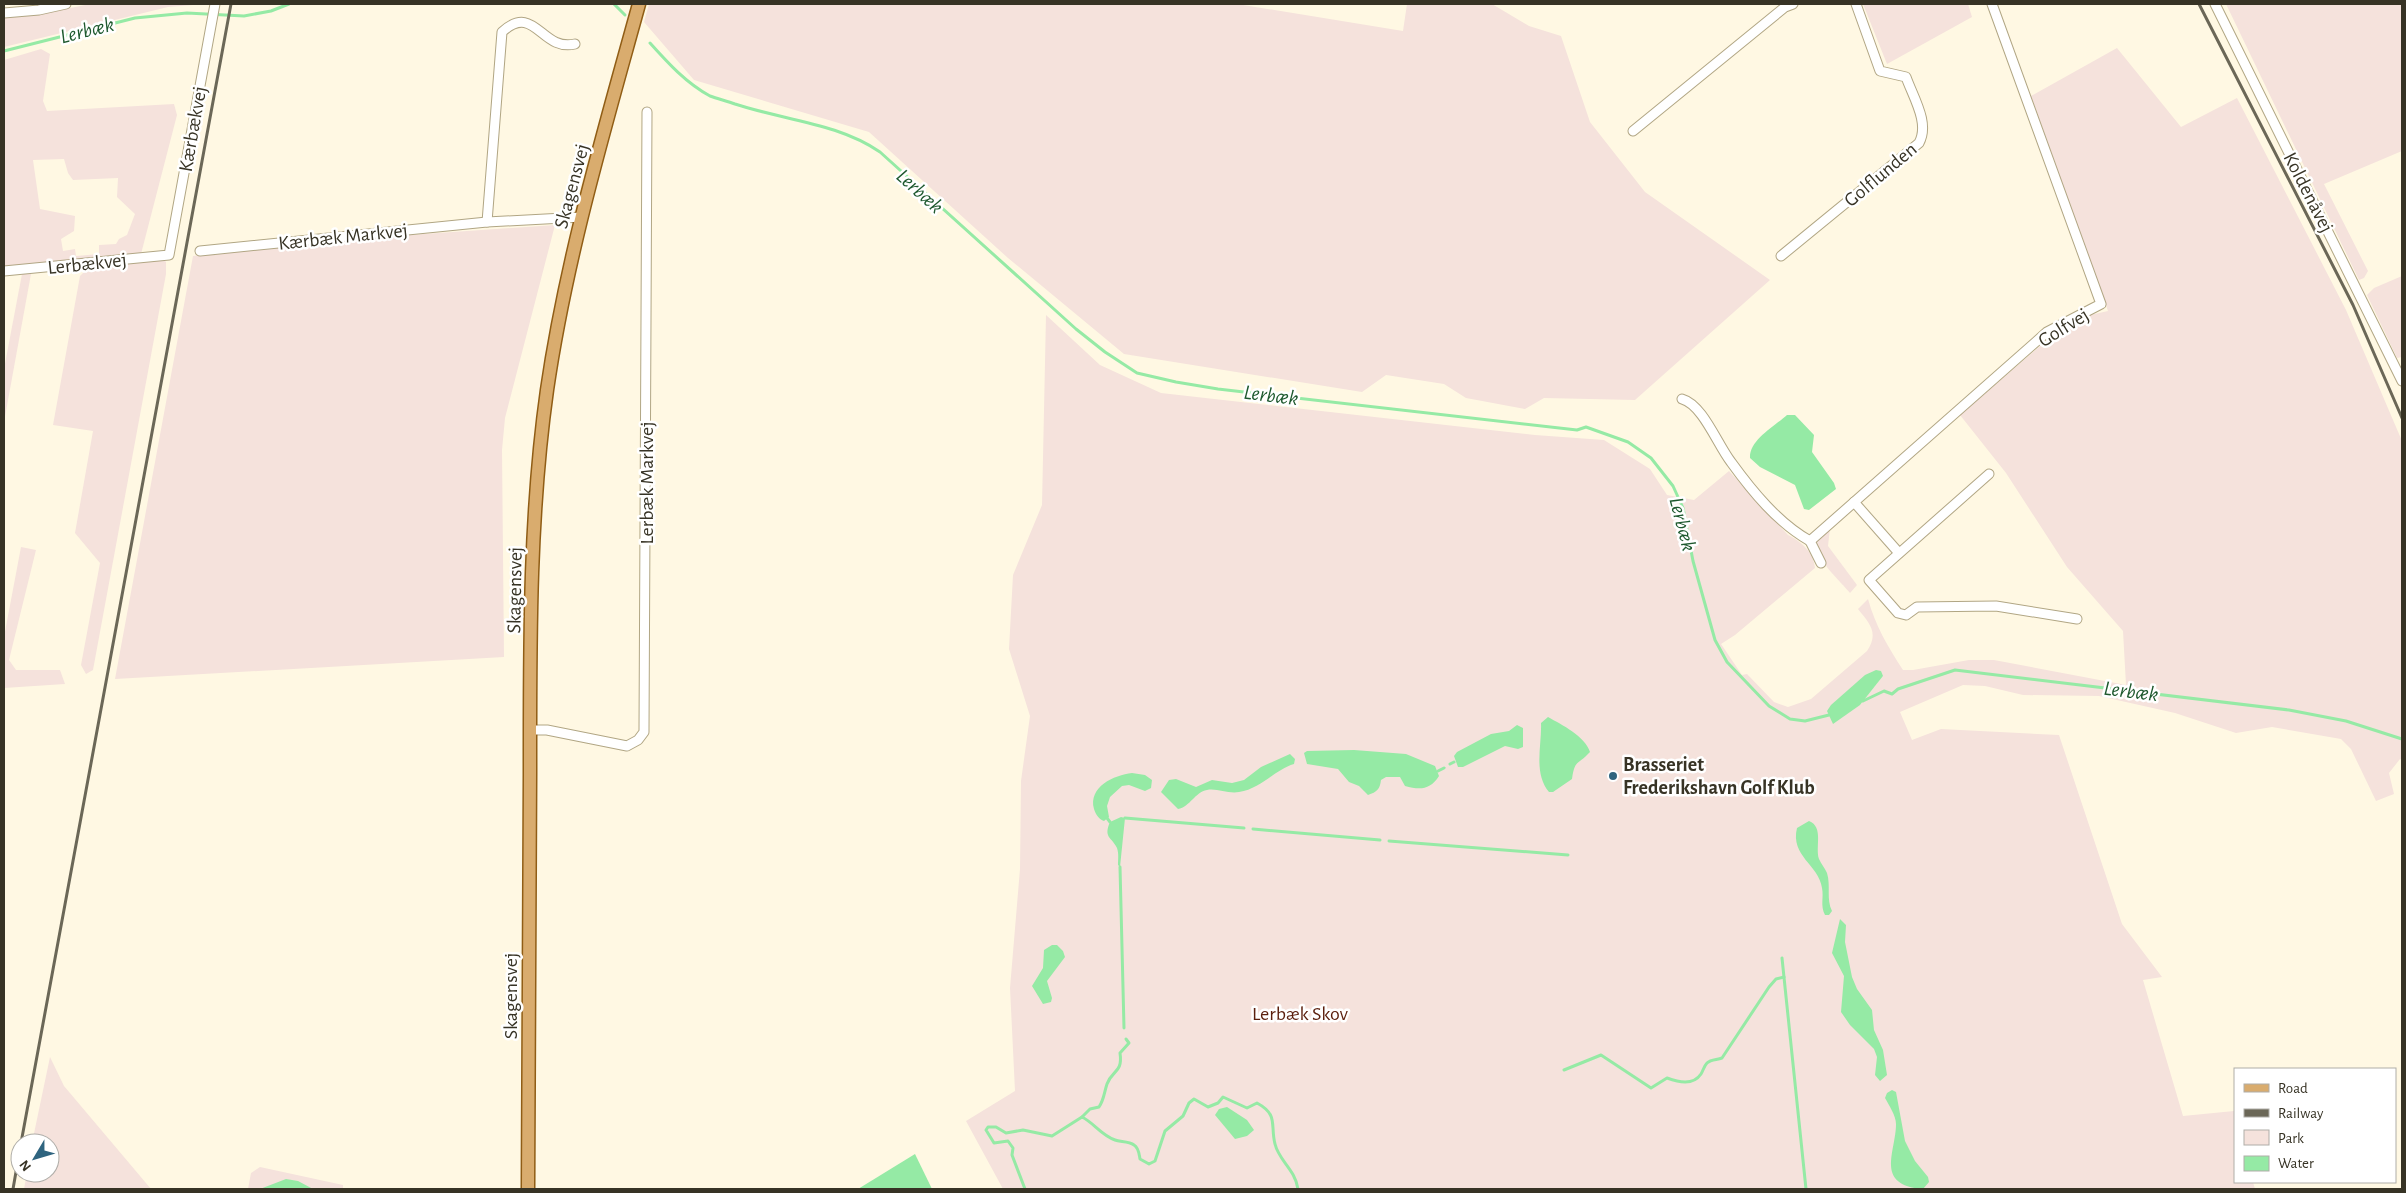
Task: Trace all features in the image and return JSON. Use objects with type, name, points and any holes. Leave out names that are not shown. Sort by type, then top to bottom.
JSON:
[{"type":"main road","name":"Skagensvej","points":[[528,1189],[530,730],[533,550],[537,480],[553,354],[582,217],[639,4]]},
{"type":"street","points":[[4,13],[39,10],[66,4]]},
{"type":"street","points":[[1633,131],[1784,7],[1793,4]]},
{"type":"street","name":"Golflunden","points":[[1781,256],[1919,144],[1924,134],[1923,121],[1906,77],[1880,71],[1856,4]]},
{"type":"street","name":"Golfvej","points":[[1810,541],[2047,332],[2101,304],[1992,4]]},
{"type":"street","name":"Koldenåvej","points":[[2215,4],[2400,369],[2402,381]]},
{"type":"street","name":"Kærbækvej","points":[[169,255],[215,5]]},
{"type":"street","points":[[487,222],[502,32],[515,21],[523,21],[530,23],[550,40],[568,45],[575,44]]},
{"type":"street","name":"Lerbæk Markvej","points":[[530,730],[547,730],[627,746],[638,740],[644,732],[647,112]]},
{"type":"street","name":"Kærbæk Markvej","points":[[200,251],[487,222],[582,217]]},
{"type":"street","name":"Lerbækvej","points":[[4,271],[169,255]]},
{"type":"street","points":[[1682,399],[1691,402],[1705,419],[1731,462],[1774,513],[1795,532],[1810,541],[1821,563]]},
{"type":"street","points":[[1989,474],[1869,580],[1898,613],[1906,615],[1917,608],[1996,606],[2077,619]]},
{"type":"street","points":[[1854,502],[1899,553]]},
{"type":"green space","points":[[90,4],[206,4],[168,7],[4,47],[4,17],[41,14]]},
{"type":"green space","points":[[649,4],[1237,4],[1403,31],[1407,4],[1492,4],[1529,26],[1561,36],[1590,122],[1645,192],[1770,280],[1635,400],[1544,398],[1525,409],[1466,398],[1444,384],[1386,375],[1362,392],[1124,354],[1008,258],[869,132],[694,80],[644,22]]},
{"type":"green space","points":[[1863,4],[1968,4],[1972,17],[1887,64]]},
{"type":"green space","points":[[2226,4],[2402,4],[2402,151],[2324,184],[2368,271],[2364,278],[2359,280]]},
{"type":"green space","name":"Lerbæk Skov","points":[[2117,48],[2181,127],[2237,98],[2346,310],[2402,441],[2402,760],[2400,759],[2389,773],[2394,794],[2376,801],[2351,749],[2341,739],[2272,727],[2236,733],[2175,713],[2099,696],[2023,695],[1985,686],[1963,685],[1900,712],[1912,740],[1941,729],[2059,735],[2122,924],[2162,977],[2143,980],[2183,1116],[2234,1111],[2234,1183],[2253,1183],[2255,1189],[1003,1189],[966,1121],[1015,1091],[1010,988],[1020,869],[1021,781],[1030,716],[1009,649],[1013,575],[1042,505],[1046,315],[1100,365],[1161,393],[1535,435],[1604,440],[1650,469],[1667,495],[1694,500],[1729,471],[1788,535],[1806,548],[1814,563],[1815,568],[1735,635],[1721,644],[1742,675],[1747,674],[1774,702],[1788,707],[1811,699],[1867,651],[1871,645],[1872,629],[1858,609],[1868,599],[1882,636],[1903,670],[1969,660],[1994,660],[2126,685],[2123,631],[2067,567],[2006,473],[1960,415],[2061,328],[2090,315],[2108,311],[2031,96]],"holes":[[[1865,675],[1883,676],[1860,705]]]},
{"type":"green space","points":[[41,49],[50,54],[43,101],[47,111],[174,104],[177,115],[141,254],[4,268],[4,60]],"holes":[[[64,159],[68,173],[73,180],[118,178],[117,197],[135,214],[127,235],[119,239],[116,244],[99,245],[99,254],[76,256],[75,249],[63,251],[61,239],[74,231],[75,216],[40,209],[33,160]]]},
{"type":"green space","points":[[555,225],[505,418],[502,450],[504,657],[115,679],[193,256],[309,242]]},
{"type":"green space","points":[[163,259],[166,262],[166,274],[93,670],[86,674],[81,665],[100,563],[75,533],[93,431],[53,425],[80,276],[88,268]]},
{"type":"green space","points":[[22,274],[31,274],[4,422],[4,369]]},
{"type":"green space","points":[[2402,276],[2402,357],[2397,358],[2367,295],[2374,288]]},
{"type":"green space","points":[[1830,528],[1828,546],[1857,585],[1850,593],[1825,565],[1816,547],[1817,541]]},
{"type":"green space","points":[[21,547],[36,550],[9,660],[16,670],[60,670],[65,684],[4,688],[4,637]]},
{"type":"green space","points":[[50,1057],[64,1086],[151,1189],[24,1189],[25,1183],[60,1183],[60,1133],[34,1133]]},
{"type":"green space","points":[[260,1167],[343,1185],[343,1189],[248,1189],[251,1173]]},
{"type":"water","points":[[1787,415],[1795,415],[1814,435],[1812,452],[1834,483],[1836,489],[1809,510],[1804,509],[1795,485],[1760,467],[1750,458],[1751,451],[1758,439]]},
{"type":"water","points":[[1876,670],[1881,671],[1883,676],[1860,705],[1833,724],[1827,711],[1831,705],[1865,675]]},
{"type":"water","points":[[1548,717],[1578,736],[1590,752],[1577,763],[1572,779],[1553,792],[1549,792],[1544,784],[1539,759],[1541,723]]},
{"type":"water","points":[[1517,725],[1523,728],[1523,747],[1518,749],[1505,746],[1463,767],[1458,767],[1454,756],[1457,752],[1491,734],[1509,731]]},
{"type":"water","points":[[1354,750],[1406,754],[1435,766],[1439,776],[1436,781],[1424,788],[1405,786],[1400,777],[1386,777],[1381,780],[1378,790],[1368,795],[1359,786],[1349,782],[1338,769],[1307,764],[1304,753],[1307,751]]},
{"type":"water","points":[[1290,754],[1295,759],[1294,764],[1280,770],[1247,790],[1235,792],[1203,791],[1182,808],[1178,809],[1161,792],[1169,780],[1176,779],[1196,787],[1212,780],[1232,783],[1244,780],[1261,767]]},
{"type":"water","points":[[1132,773],[1145,775],[1152,780],[1151,788],[1145,791],[1129,785],[1122,786],[1110,797],[1107,806],[1109,817],[1104,821],[1094,809],[1093,801],[1095,794],[1110,779]]},
{"type":"water","points":[[1121,817],[1125,818],[1120,867],[1118,865],[1117,848],[1107,831],[1110,822]]},
{"type":"water","points":[[1809,821],[1814,824],[1818,832],[1819,859],[1828,878],[1829,902],[1832,911],[1829,915],[1825,915],[1822,905],[1820,880],[1801,853],[1796,838],[1797,828]]},
{"type":"water","points":[[1840,919],[1846,925],[1845,942],[1852,977],[1857,989],[1872,1010],[1874,1030],[1883,1050],[1887,1075],[1880,1081],[1875,1075],[1877,1057],[1874,1049],[1850,1025],[1841,1012],[1844,976],[1832,953]]},
{"type":"water","points":[[1052,945],[1057,945],[1063,951],[1065,957],[1047,981],[1052,998],[1051,1002],[1043,1004],[1032,986],[1043,968],[1044,950]]},
{"type":"water","points":[[1892,1090],[1896,1092],[1905,1141],[1915,1161],[1928,1177],[1929,1182],[1923,1189],[1908,1186],[1898,1181],[1893,1174],[1891,1166],[1896,1121],[1885,1098],[1887,1093]]},
{"type":"water","points":[[1227,1107],[1247,1120],[1254,1130],[1247,1136],[1235,1139],[1215,1115],[1219,1109]]},
{"type":"water","points":[[915,1154],[932,1189],[858,1189]]},
{"type":"water","points":[[286,1179],[298,1181],[313,1189],[260,1189]]},
{"type":"waterway","name":"Lerbæk","points":[[4,51],[135,18],[187,13],[244,16],[271,11],[289,4]]},
{"type":"waterway","name":"Lerbæk","points":[[614,4],[625,15]]},
{"type":"waterway","name":"Lerbæk","points":[[650,43],[685,79],[710,96],[828,128],[864,142],[880,152],[1076,329],[1105,352],[1137,373],[1218,389],[1577,430],[1586,427],[1628,442],[1651,458],[1673,486],[1683,508],[1693,561],[1715,640],[1727,662],[1769,706],[1790,719],[1805,721],[1829,715]]},
{"type":"waterway","name":"Lerbæk","points":[[1863,701],[1884,691],[1892,694],[1898,689],[1955,670],[2289,710],[2346,721],[2402,739]]},
{"type":"waterway","points":[[1450,764],[1454,762]]},
{"type":"waterway","points":[[1438,771],[1444,768]]},
{"type":"waterway","points":[[1107,818],[1110,822]]},
{"type":"waterway","points":[[1125,818],[1244,828]]},
{"type":"waterway","points":[[1253,829],[1380,840]]},
{"type":"waterway","points":[[1389,841],[1568,855]]},
{"type":"waterway","points":[[1120,867],[1124,1028]]},
{"type":"waterway","points":[[1782,958],[1806,1189]]},
{"type":"waterway","points":[[1564,1070],[1601,1055],[1651,1088],[1667,1078],[1680,1082],[1690,1082],[1698,1078],[1709,1062],[1722,1058],[1769,987],[1776,979],[1784,977]]},
{"type":"waterway","points":[[1082,1117],[1090,1109],[1099,1107],[1101,1104],[1109,1079],[1119,1068],[1120,1053],[1129,1043],[1126,1039]]},
{"type":"waterway","points":[[1025,1189],[1012,1155],[1013,1148],[1008,1141],[994,1143],[986,1130],[988,1127],[996,1127],[1006,1133],[1023,1130],[1052,1136],[1082,1117],[1110,1138],[1136,1146],[1140,1159],[1149,1164],[1155,1161],[1165,1131],[1183,1116],[1189,1103],[1194,1099],[1208,1107],[1218,1103],[1223,1097],[1247,1108],[1257,1103],[1264,1107],[1271,1116],[1277,1150],[1294,1176],[1298,1189]]},
{"type":"railway","points":[[23,1133],[231,4]]},
{"type":"railway","points":[[2199,4],[2353,305],[2402,418]]},
{"type":"railway","points":[[13,1189],[14,1183]]},
{"type":"place","name":"Brasseriet Frederikshavn Golf Klub","points":[[1613,776]]}]
